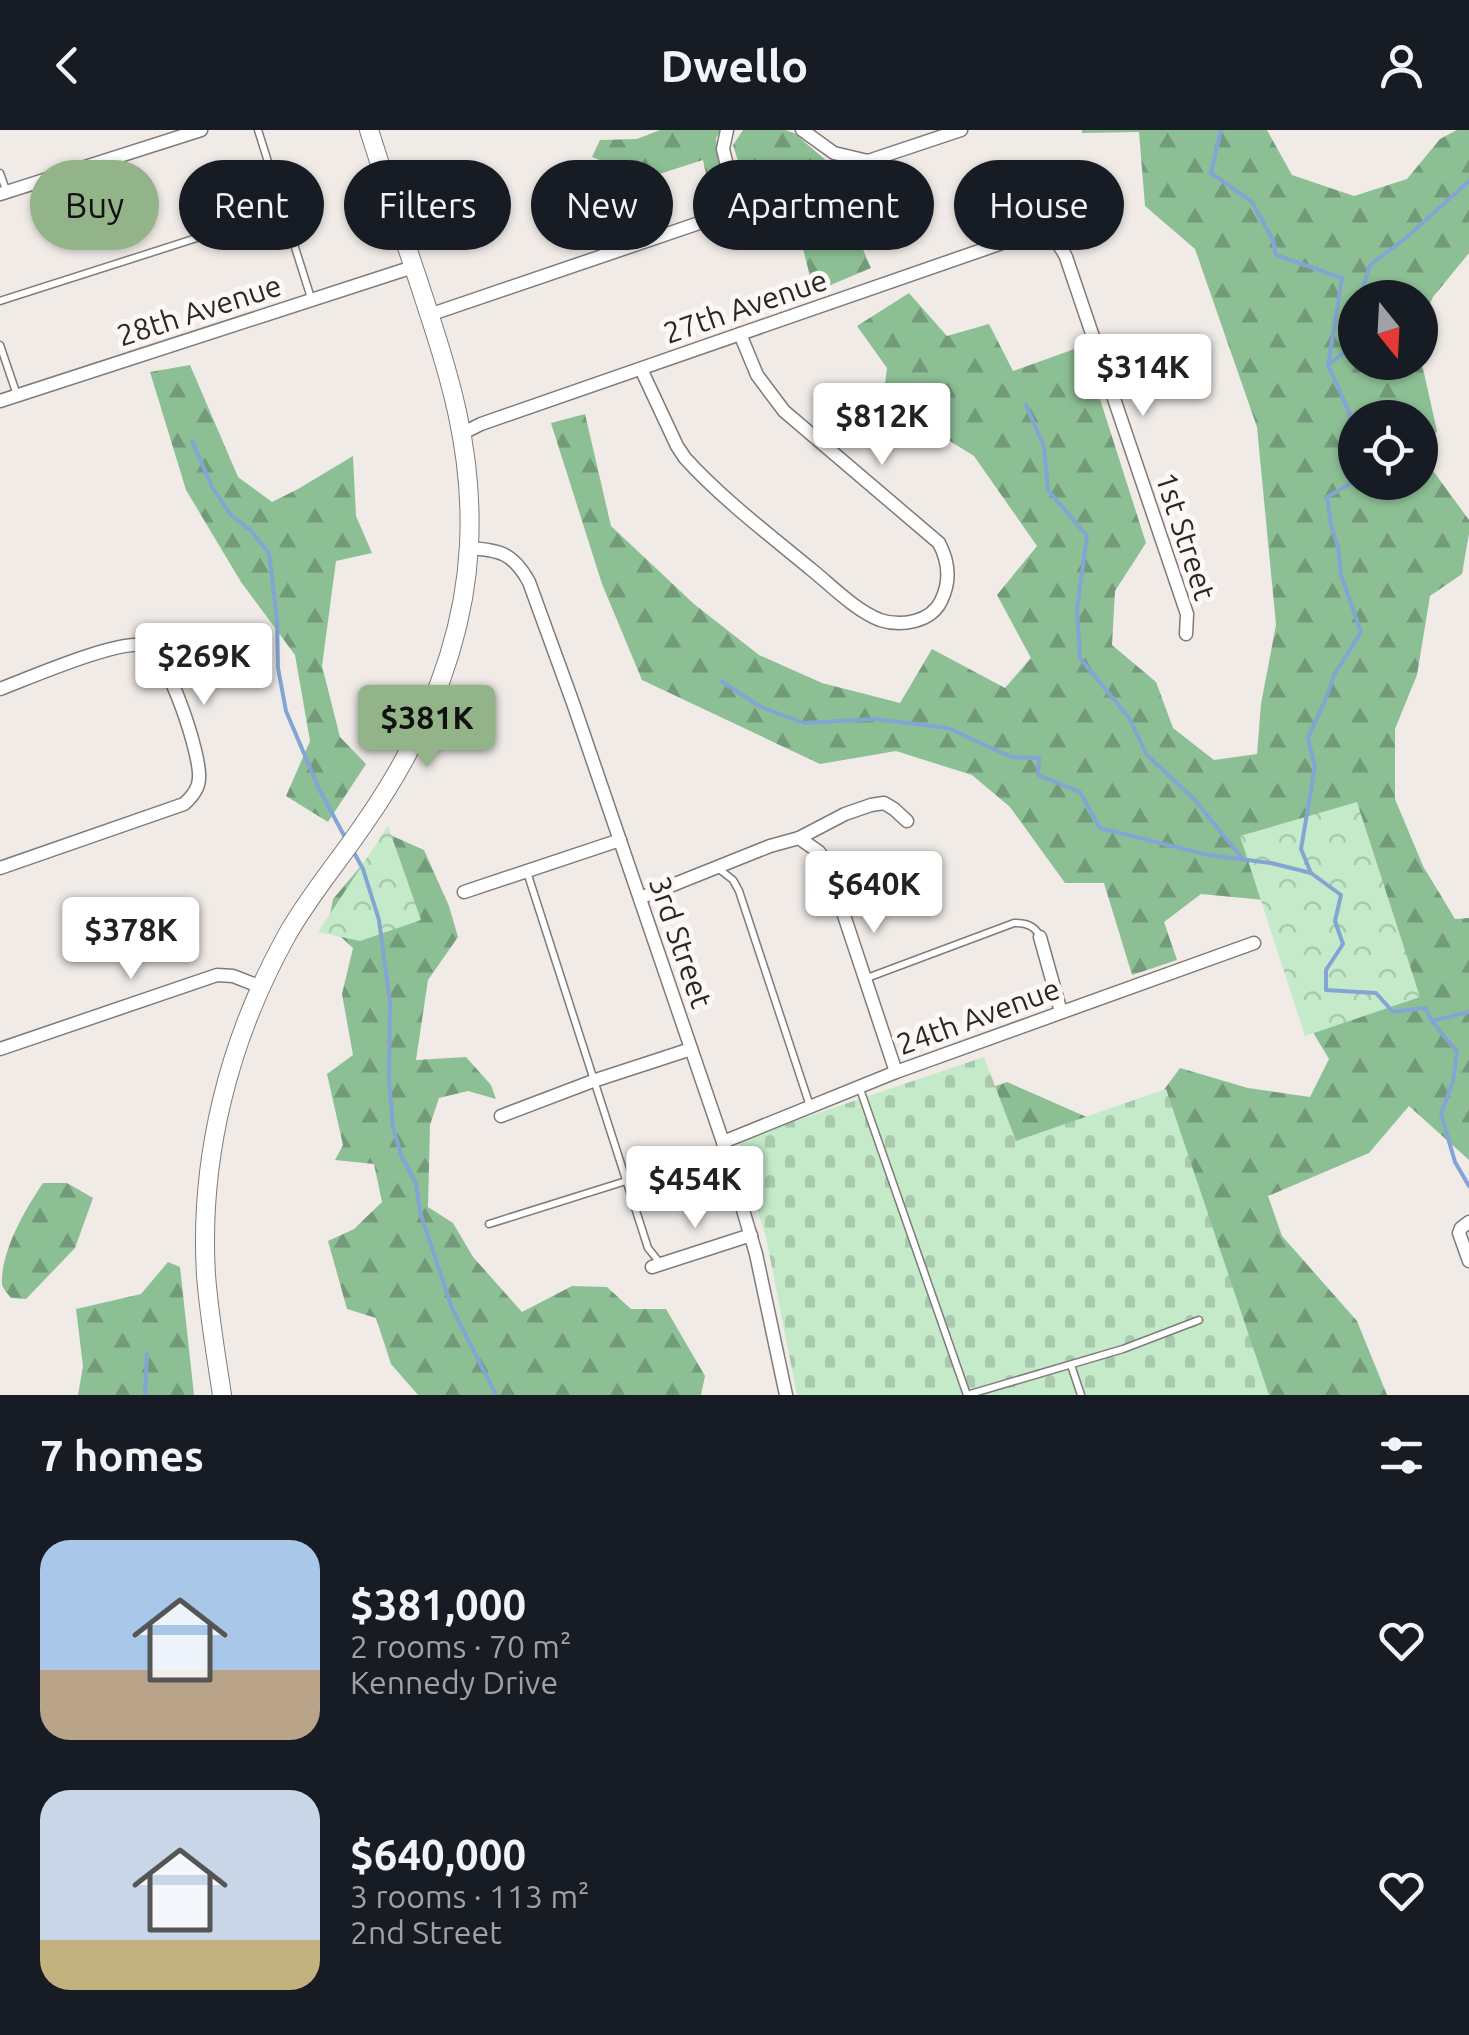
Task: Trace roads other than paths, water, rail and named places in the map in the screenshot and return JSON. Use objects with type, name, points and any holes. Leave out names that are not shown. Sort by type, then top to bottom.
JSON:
[{"type":"street","points":[[3,193],[201,130]]},
{"type":"street","points":[[222,1395],[206,1276],[208,1177],[231,1064],[261,987],[288,934],[398,774],[416,740],[451,652],[469,548],[468,471],[463,433],[430,315],[368,130]]},
{"type":"street","points":[[430,315],[729,211],[735,199],[723,149],[727,130]]},
{"type":"street","points":[[802,130],[834,153],[868,160],[960,130]]},
{"type":"street","name":"27th Avenue","points":[[463,433],[982,250]]},
{"type":"street","name":"1st Street","points":[[1062,250],[1187,614],[1186,634]]},
{"type":"street","name":"28th Avenue","points":[[0,401],[414,267]]},
{"type":"street","points":[[642,369],[678,446],[695,469],[866,612],[894,624],[924,618],[938,608],[947,587],[948,562],[939,543],[784,411],[756,375],[740,334]]},
{"type":"street","name":"3rd Street","points":[[469,548],[502,552],[522,570],[574,702],[751,1235],[786,1395]]},
{"type":"street","points":[[0,689],[116,647],[146,645],[160,656],[166,668],[190,729],[200,775],[195,792],[184,804],[0,868]]},
{"type":"street","points":[[640,898],[799,838],[845,814],[878,803],[894,809],[907,821]]},
{"type":"street","points":[[799,838],[826,862],[896,1072]]},
{"type":"street","points":[[464,892],[620,840]]},
{"type":"street","points":[[1040,937],[1060,1012]]},
{"type":"street","name":"24th Avenue","points":[[722,1142],[896,1072],[1254,943]]},
{"type":"street","points":[[0,1050],[217,975],[261,987]]},
{"type":"street","points":[[501,1116],[691,1049]]},
{"type":"street","points":[[1469,1222],[1459,1233],[1469,1260]]},
{"type":"street","points":[[656,1265],[751,1235]]},
{"type":"lane","points":[[258,130],[268,160]]},
{"type":"lane","points":[[0,173],[3,193]]},
{"type":"lane","points":[[0,300],[179,243]]},
{"type":"lane","points":[[296,250],[312,300]]},
{"type":"lane","points":[[0,345],[17,395]]},
{"type":"lane","points":[[718,868],[733,880],[738,891],[811,1107]]},
{"type":"lane","points":[[528,872],[656,1265]]},
{"type":"lane","points":[[866,979],[1014,923],[1030,925],[1040,937]]},
{"type":"lane","points":[[860,1088],[967,1395],[1157,1338],[1199,1320]]},
{"type":"lane","points":[[489,1224],[626,1180]]},
{"type":"lane","points":[[1071,1365],[1081,1395]]},
{"type":"waterway","points":[[1221,130],[1211,173],[1252,202],[1273,240],[1276,255],[1342,278],[1328,365],[1344,400]]},
{"type":"waterway","points":[[1365,280],[1370,265],[1469,181]]},
{"type":"waterway","points":[[1328,365],[1338,357]]},
{"type":"waterway","points":[[1026,405],[1044,447],[1048,490],[1087,536],[1077,609],[1080,658],[1129,718],[1147,755],[1194,799],[1241,857]]},
{"type":"waterway","points":[[192,441],[212,487],[231,515],[269,553],[278,668],[286,711],[319,789],[347,841]]},
{"type":"waterway","points":[[1338,491],[1327,497],[1331,525],[1341,575],[1361,632],[1334,675],[1308,738],[1315,767],[1301,849],[1311,873],[1341,895],[1335,921],[1343,944],[1326,970],[1326,990],[1376,993],[1393,1012],[1425,1008],[1457,1052],[1453,1081],[1441,1114],[1455,1162],[1469,1186]]},
{"type":"waterway","points":[[721,681],[761,707],[804,723],[874,719],[948,728],[1011,757],[1039,758],[1038,775],[1080,792],[1100,828],[1208,855],[1311,873]]},
{"type":"waterway","points":[[352,849],[363,869],[379,920],[390,1002],[393,1127],[401,1155],[416,1184],[420,1212],[452,1308],[496,1395]]},
{"type":"waterway","points":[[1432,1021],[1469,1012]]},
{"type":"waterway","points":[[145,1395],[147,1353]]}]
